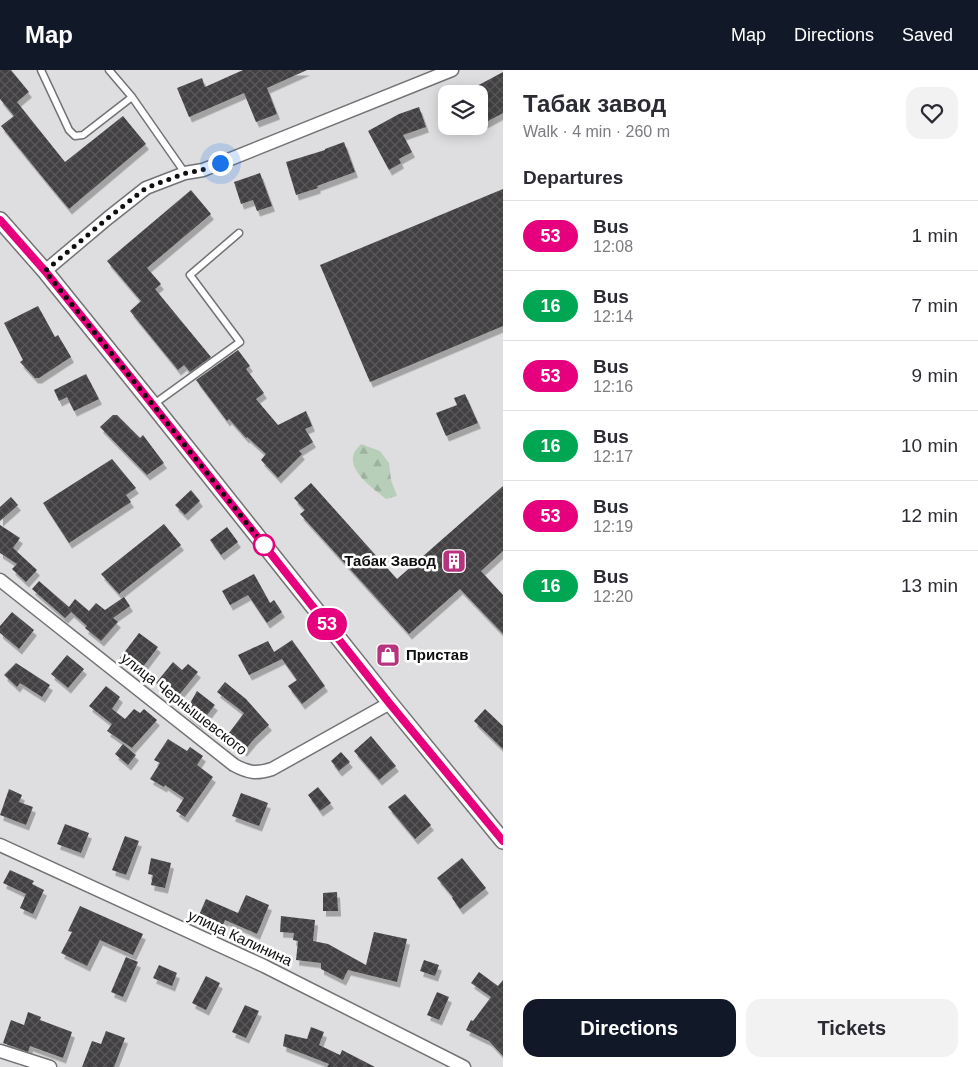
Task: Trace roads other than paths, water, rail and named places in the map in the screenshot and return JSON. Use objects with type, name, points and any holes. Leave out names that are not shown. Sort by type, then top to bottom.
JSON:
[{"type":"street","points":[[45,271],[146,188],[186,173],[202,170],[452,70]]},
{"type":"street","points":[[0,221],[45,271],[390,704],[503,841]]},
{"type":"street","name":"улица Чернышевского","points":[[0,580],[226,759],[245,771],[253,773],[272,769],[390,704]]},
{"type":"street","name":"улица Калинина","points":[[0,845],[264,966],[464,1067]]},
{"type":"street","points":[[0,1051],[50,1067]]},
{"type":"lane","points":[[41,70],[69,130],[75,136],[83,135],[132,97]]},
{"type":"lane","points":[[109,70],[132,97],[186,173]]},
{"type":"lane","points":[[153,405],[240,342],[190,275],[239,234]]},
{"type":"place","name":"Табак Завод","points":[[454,561]]},
{"type":"place","name":"Пристав","points":[[388,655]]}]
